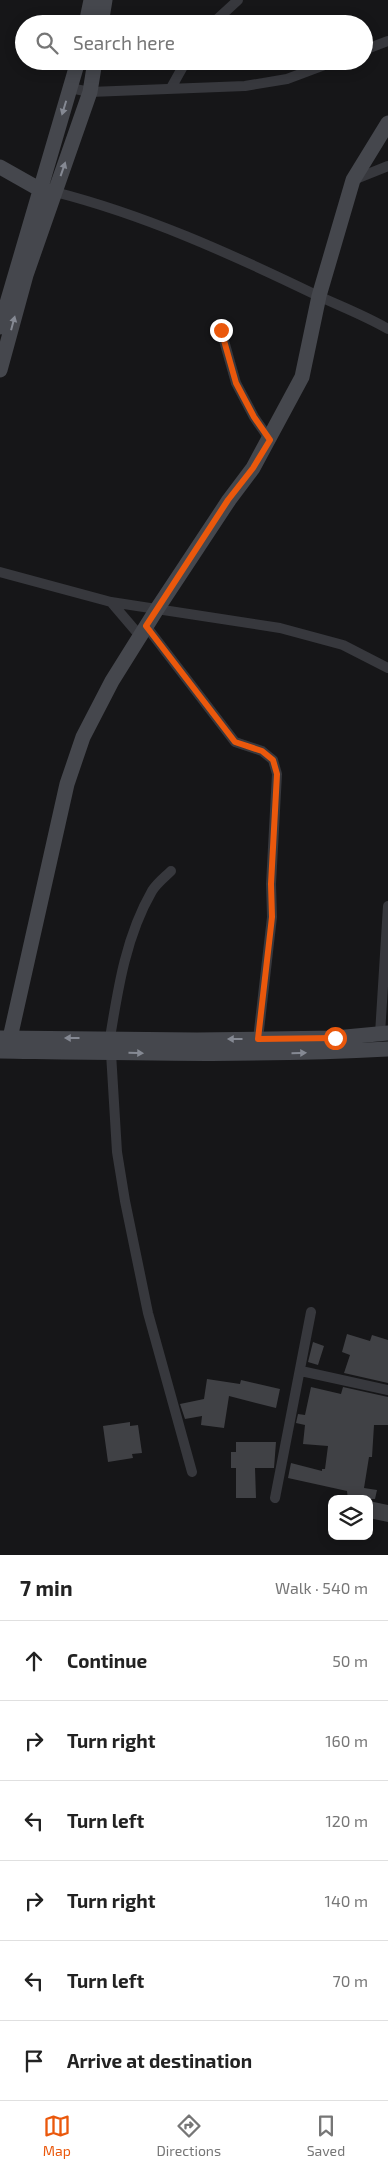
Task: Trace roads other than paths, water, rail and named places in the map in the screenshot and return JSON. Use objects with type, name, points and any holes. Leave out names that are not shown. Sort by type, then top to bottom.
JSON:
[{"type":"main road","points":[[88,15],[91,0]]},
{"type":"main road","points":[[102,15],[104,0]]},
{"type":"main road","points":[[0,327],[75,70]]},
{"type":"main road","points":[[0,370],[26,275],[90,92],[94,70]]},
{"type":"main road","points":[[388,122],[353,180],[319,296],[302,377],[270,440],[253,468],[228,500],[143,631],[112,681],[83,738],[67,784],[5,1038],[111,1046],[320,1053],[388,1049]]},
{"type":"main road","points":[[0,167],[39,189],[55,192]]},
{"type":"main road","points":[[0,1051],[258,1039],[335,1038],[384,1034]]},
{"type":"street","points":[[222,15],[238,0]]},
{"type":"street","points":[[373,47],[388,41]]},
{"type":"street","points":[[170,88],[181,70]]},
{"type":"street","points":[[70,88],[90,92],[245,86],[287,79],[311,70]]},
{"type":"street","points":[[353,180],[388,166]]},
{"type":"street","points":[[55,192],[103,204],[148,220],[240,259],[387,328]]},
{"type":"street","points":[[221,330],[236,383],[254,417],[270,440]]},
{"type":"street","points":[[0,572],[111,602],[280,628],[343,645],[388,668]]},
{"type":"street","points":[[111,602],[143,631],[235,742],[262,751],[273,760],[277,774],[271,884],[272,917],[258,1039]]},
{"type":"street","points":[[171,871],[153,889],[130,944],[120,975],[111,1046],[117,1152],[125,1201],[148,1313],[192,1472]]},
{"type":"street","points":[[384,1034],[388,906]]},
{"type":"street","points":[[275,1498],[311,1312]]},
{"type":"street","points":[[300,1371],[388,1390]]}]
